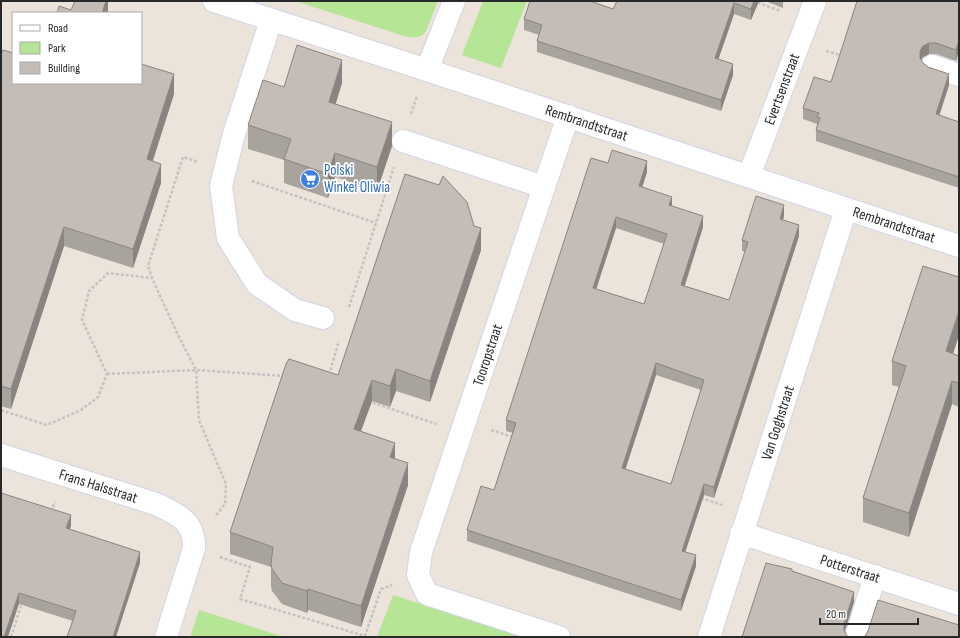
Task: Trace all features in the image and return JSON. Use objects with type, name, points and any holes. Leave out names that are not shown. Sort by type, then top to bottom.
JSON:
[{"type":"street","name":"Rembrandtstraat","points":[[214,1],[568,116],[959,246]]},
{"type":"street","points":[[427,70],[454,1]]},
{"type":"street","name":"Evertsenstraat","points":[[749,176],[815,1]]},
{"type":"street","points":[[271,20],[234,134],[221,186],[228,238],[257,284],[295,310],[323,318]]},
{"type":"street","points":[[932,66],[959,75]]},
{"type":"street","name":"Tooropstraat","points":[[423,584],[421,552],[568,116]]},
{"type":"street","points":[[403,141],[544,187]]},
{"type":"street","name":"Van Goghstraat","points":[[709,637],[744,523],[846,209]]},
{"type":"street","name":"Frans Halsstraat","points":[[1,455],[156,504],[177,514],[189,526]]},
{"type":"street","name":"Potterstraat","points":[[744,523],[875,576],[959,604]]},
{"type":"street","points":[[166,637],[194,548],[194,538],[189,526]]},
{"type":"street","points":[[856,637],[875,576]]},
{"type":"street","points":[[423,584],[559,637]]},
{"type":"path","points":[[800,42],[845,56]]},
{"type":"path","points":[[329,379],[344,322],[427,70]]},
{"type":"path","points":[[189,526],[214,517],[225,504],[226,484],[199,420],[196,370],[177,334],[148,266],[183,157],[376,223]]},
{"type":"path","points":[[1,410],[47,425],[81,410],[98,397],[107,374],[82,320],[89,291],[108,273],[152,278]]},
{"type":"path","points":[[323,318],[344,322]]},
{"type":"path","points":[[107,374],[196,370],[290,376]]},
{"type":"path","points":[[365,400],[463,426],[518,438]]},
{"type":"path","points":[[49,520],[63,475]]},
{"type":"path","points":[[696,497],[744,523]]},
{"type":"path","points":[[194,548],[250,567],[240,599],[365,636],[380,589],[423,584]]},
{"type":"path","points":[[11,637],[22,602]]},
{"type":"path","points":[[8,622],[15,624]]},
{"type":"green space","points":[[295,1],[438,1],[424,34],[419,37],[413,37],[404,36]]},
{"type":"green space","points":[[483,1],[527,1],[501,68],[462,55]]},
{"type":"green space","points":[[393,595],[523,637],[377,637]]},
{"type":"green space","points":[[199,610],[284,637],[190,637]]},
{"type":"building","points":[[75,1],[106,1],[102,12],[57,12],[59,6],[71,10]]},
{"type":"building","points":[[530,1],[590,1],[613,9],[617,1],[754,1],[751,9],[734,3],[715,58],[733,64],[721,100],[537,41],[542,25],[524,19]]},
{"type":"building","points":[[857,1],[959,1],[959,43],[956,50],[936,43],[929,43],[923,46],[920,51],[920,58],[928,67],[949,74],[936,114],[959,122],[959,177],[816,130],[820,118],[817,117],[819,113],[803,108],[814,77],[831,82]]},
{"type":"building","points":[[297,45],[342,60],[329,102],[392,122],[377,167],[335,153],[328,174],[284,159],[291,139],[248,125],[263,80],[284,87]]},
{"type":"building","points":[[3,50],[12,53],[12,84],[142,84],[142,64],[174,74],[147,159],[161,164],[133,249],[64,227],[11,389],[1,386],[1,55]]},
{"type":"building","points":[[612,150],[647,161],[639,186],[672,197],[669,205],[703,216],[681,285],[729,300],[748,242],[742,240],[756,196],[784,205],[780,219],[799,225],[714,487],[704,484],[682,551],[696,555],[681,600],[467,530],[481,486],[494,490],[516,423],[506,420],[591,158],[608,163]],"holes":[[[616,217],[667,234],[644,304],[593,288]],[[656,363],[704,380],[671,484],[622,468]]]},
{"type":"building","points":[[405,174],[439,185],[443,176],[467,202],[474,226],[481,228],[430,381],[396,369],[390,386],[372,380],[354,429],[395,443],[390,457],[408,463],[361,606],[308,589],[307,591],[282,583],[272,569],[271,564],[273,547],[230,532],[286,364],[289,359],[338,375]]},
{"type":"building","points":[[923,266],[959,277],[959,311],[946,351],[959,356],[959,383],[952,381],[909,513],[863,498],[906,366],[892,361]]},
{"type":"building","points":[[1,493],[71,515],[66,528],[140,552],[113,637],[67,637],[76,611],[19,593],[4,637],[1,637]]},
{"type":"building","points":[[766,563],[792,569],[792,571],[854,592],[844,624],[844,630],[849,637],[742,637]]},
{"type":"building","points":[[878,600],[959,625],[959,637],[863,637],[868,631]]},
{"type":"place","name":"Polski Winkel Oliwia","points":[[310,179]]}]
